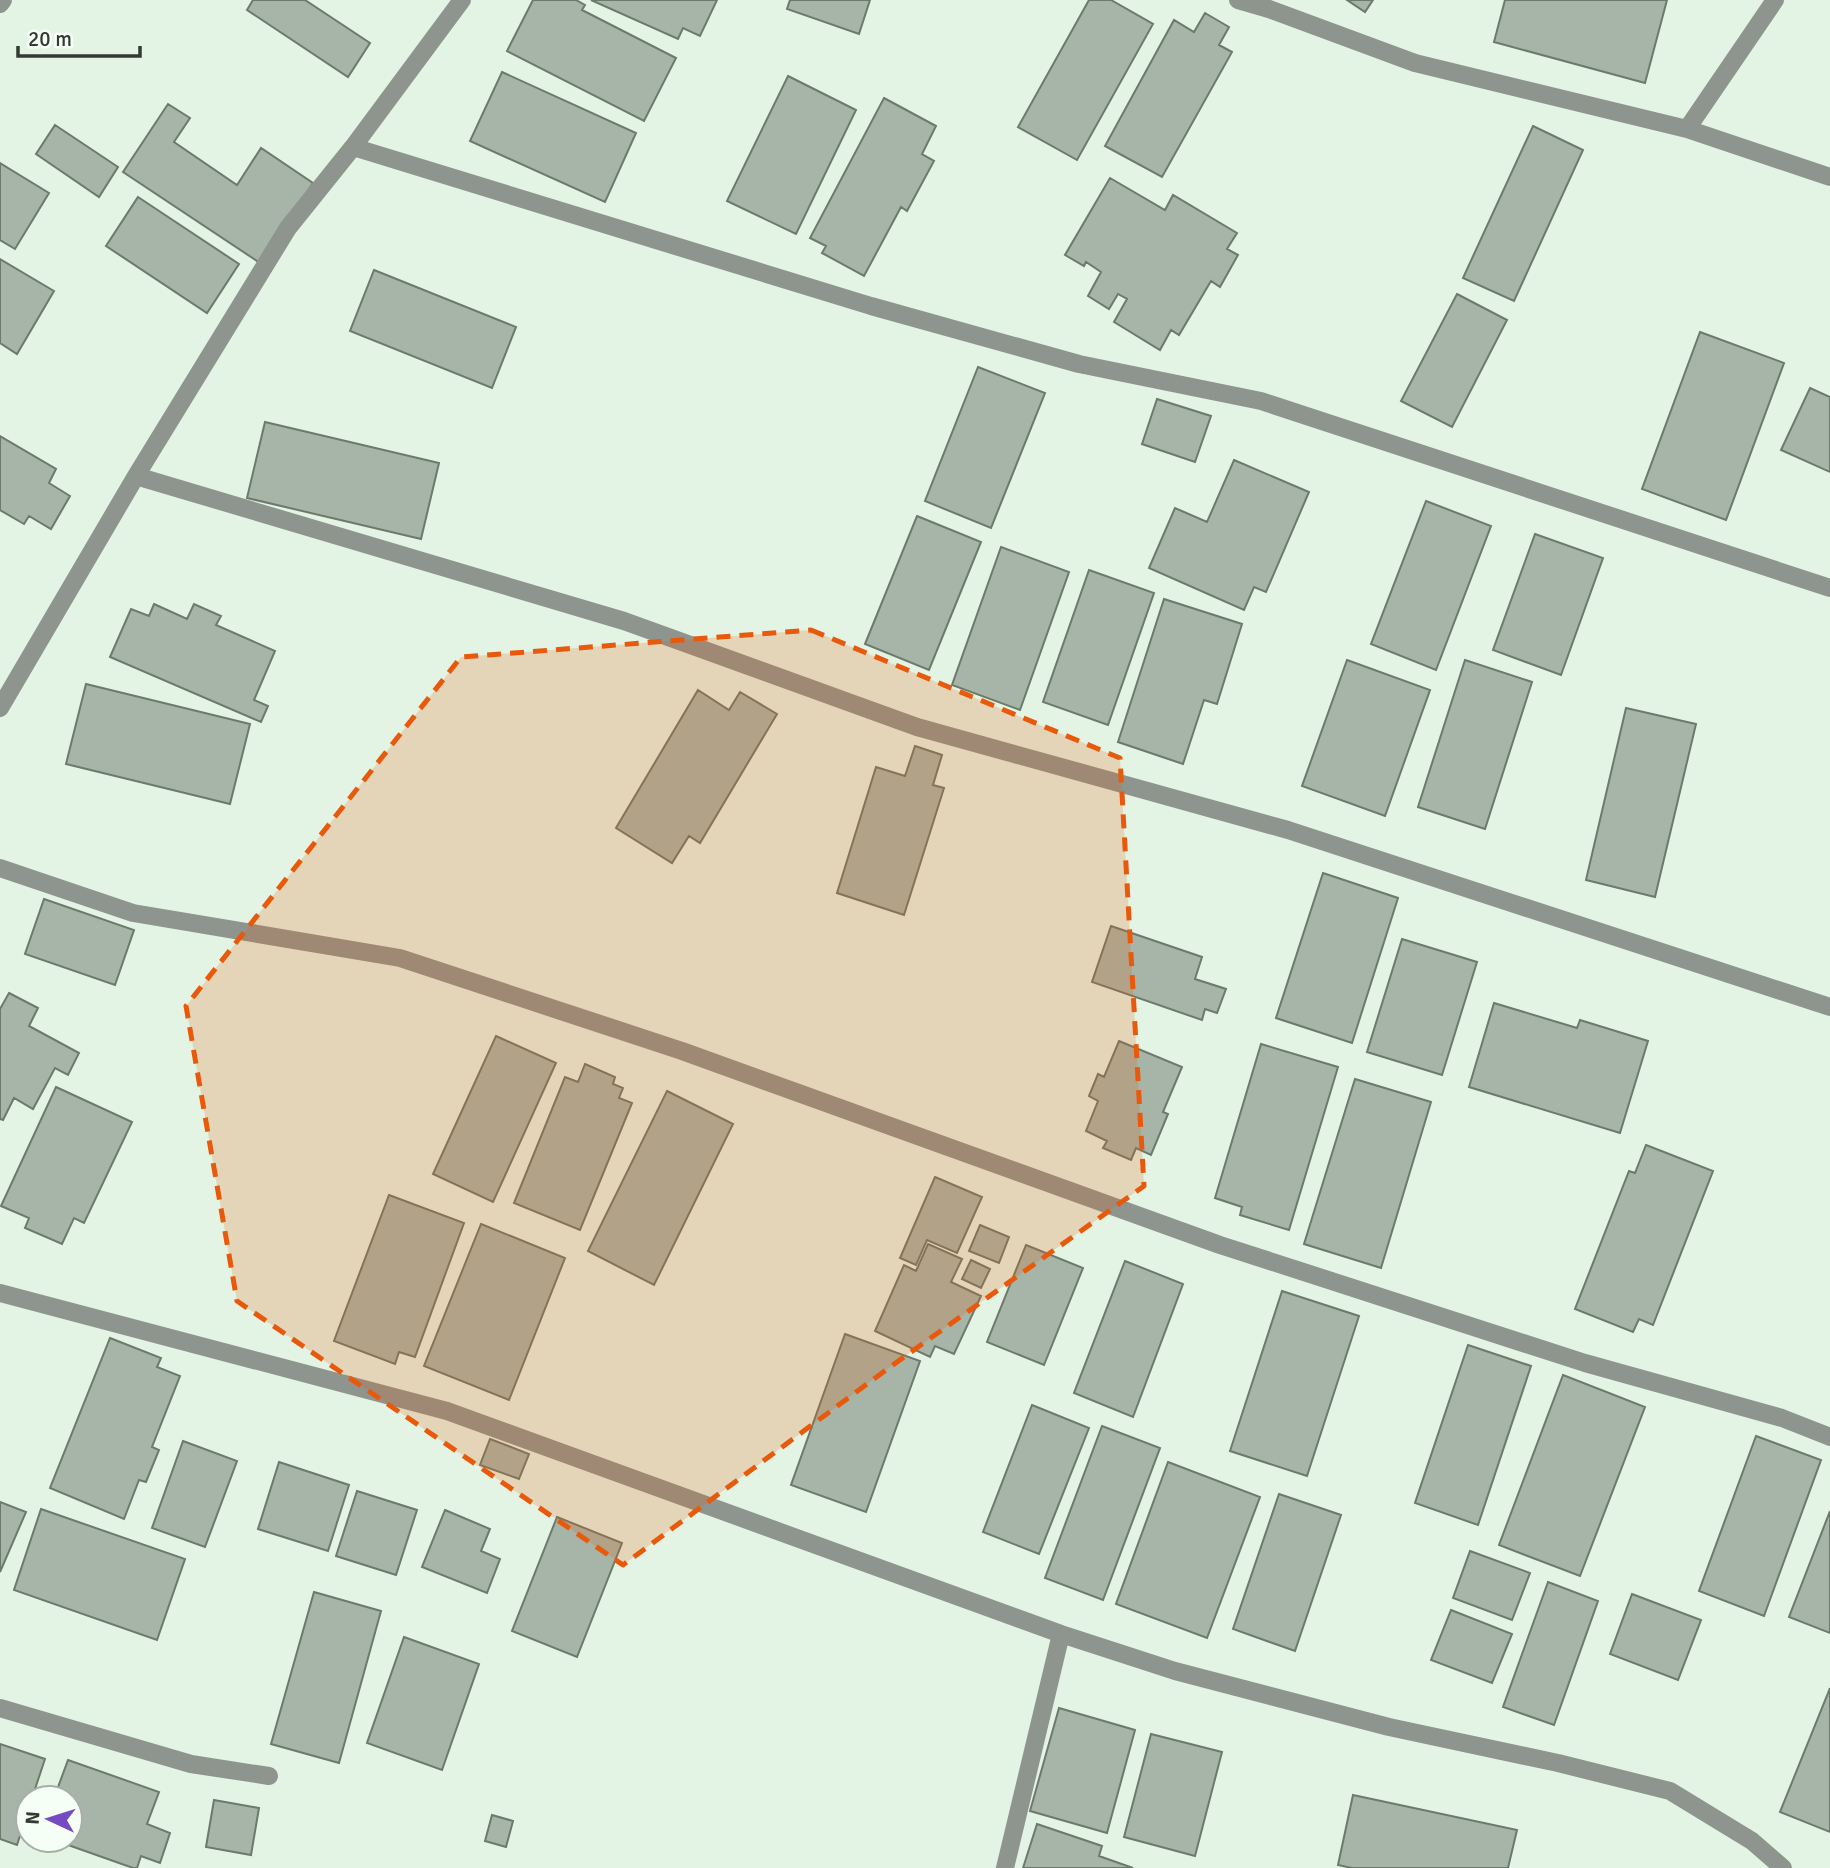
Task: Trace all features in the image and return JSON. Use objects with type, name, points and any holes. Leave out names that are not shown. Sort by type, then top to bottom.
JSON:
[{"type":"street","points":[[0,708],[136,476],[288,228],[353,147],[461,0]]},
{"type":"street","points":[[1238,0],[1415,63],[1687,129],[1830,177]]},
{"type":"street","points":[[1687,129],[1775,0]]},
{"type":"street","points":[[353,147],[897,314],[1079,365],[1261,401],[1830,588]]},
{"type":"street","points":[[136,476],[624,621],[917,727],[1289,830],[1830,1007]]},
{"type":"street","points":[[0,868],[133,912],[400,958],[682,1051],[1220,1245],[1585,1363],[1782,1418],[1830,1437]]},
{"type":"street","points":[[0,1293],[447,1411],[1060,1634],[1175,1671],[1389,1727],[1558,1763],[1670,1791],[1752,1841],[1783,1868]]},
{"type":"street","points":[[1005,1868],[1060,1634]]},
{"type":"street","points":[[0,1708],[191,1764],[269,1776]]},
{"type":"highlighted area","points":[[811,630],[1120,758],[1144,1186],[890,1367],[623,1565],[237,1301],[186,1006],[461,657]]},
{"type":"building","points":[[253,0],[305,0],[370,43],[348,77],[247,10]]},
{"type":"building","points":[[533,0],[576,0],[585,5],[582,10],[676,58],[644,121],[507,51]]},
{"type":"building","points":[[591,0],[717,0],[700,36],[683,28],[678,39]]},
{"type":"building","points":[[790,0],[870,0],[859,34],[787,9]]},
{"type":"building","points":[[1089,0],[1111,0],[1153,24],[1077,160],[1018,127]]},
{"type":"building","points":[[1347,0],[1373,0],[1365,12]]},
{"type":"building","points":[[1505,0],[1667,0],[1645,83],[1494,42]]},
{"type":"building","points":[[1205,13],[1229,27],[1219,45],[1232,52],[1162,177],[1105,146],[1174,20],[1194,32]]},
{"type":"building","points":[[502,72],[636,133],[605,202],[470,141]]},
{"type":"building","points":[[788,76],[856,110],[796,234],[727,201]]},
{"type":"building","points":[[884,98],[936,126],[922,154],[934,161],[907,211],[901,207],[864,276],[822,253],[826,246],[810,238]]},
{"type":"building","points":[[168,104],[190,118],[174,142],[237,185],[261,148],[313,183],[260,263],[123,172]]},
{"type":"building","points":[[55,125],[118,167],[99,197],[36,154]]},
{"type":"building","points":[[1533,126],[1583,150],[1514,301],[1463,278]]},
{"type":"building","points":[[0,163],[49,193],[15,249],[0,240]]},
{"type":"building","points":[[1110,178],[1165,210],[1173,195],[1237,233],[1227,249],[1238,255],[1220,287],[1211,281],[1179,335],[1171,330],[1160,350],[1114,322],[1127,299],[1118,294],[1109,309],[1088,296],[1101,272],[1086,262],[1084,266],[1065,255]]},
{"type":"building","points":[[138,197],[239,264],[207,313],[106,246]]},
{"type":"building","points":[[0,259],[54,291],[17,354],[0,343]]},
{"type":"building","points":[[374,270],[516,327],[492,388],[350,331]]},
{"type":"building","points":[[1457,294],[1507,320],[1452,427],[1401,401]]},
{"type":"building","points":[[1700,332],[1784,363],[1726,520],[1642,489]]},
{"type":"building","points":[[978,367],[1045,393],[991,528],[925,501]]},
{"type":"building","points":[[1810,388],[1830,397],[1830,472],[1781,450]]},
{"type":"building","points":[[1157,399],[1211,416],[1195,462],[1142,444]]},
{"type":"building","points":[[265,422],[439,463],[421,539],[247,498]]},
{"type":"building","points":[[0,436],[56,469],[49,483],[70,496],[51,529],[29,516],[24,524],[0,510]]},
{"type":"building","points":[[1234,460],[1309,492],[1266,592],[1254,587],[1244,610],[1149,568],[1175,508],[1207,522]]},
{"type":"building","points":[[1426,501],[1491,526],[1436,670],[1371,644]]},
{"type":"building","points":[[917,516],[981,542],[929,670],[865,644]]},
{"type":"building","points":[[1535,534],[1603,558],[1561,675],[1493,650]]},
{"type":"building","points":[[1001,547],[1069,572],[1020,710],[952,685]]},
{"type":"building","points":[[1089,570],[1154,593],[1108,725],[1043,702]]},
{"type":"building","points":[[1164,599],[1242,624],[1217,704],[1204,700],[1183,764],[1118,742]]},
{"type":"building","points":[[154,604],[187,619],[194,604],[221,616],[216,625],[275,651],[254,700],[268,706],[261,722],[110,657],[131,609],[149,616]]},
{"type":"building","points":[[1347,660],[1430,690],[1385,816],[1302,786]]},
{"type":"building","points":[[1465,660],[1532,682],[1485,829],[1418,807]]},
{"type":"building","points":[[86,684],[250,724],[230,804],[66,764]]},
{"type":"building","points":[[698,690],[729,710],[740,692],[777,714],[700,843],[689,836],[672,863],[616,828]]},
{"type":"building","points":[[1626,708],[1696,724],[1655,897],[1586,880]]},
{"type":"building","points":[[915,746],[942,755],[933,785],[944,788],[904,915],[837,893],[876,767],[905,776]]},
{"type":"building","points":[[1323,873],[1398,898],[1352,1043],[1276,1018]]},
{"type":"building","points":[[44,899],[134,930],[115,985],[25,954]]},
{"type":"building","points":[[1111,926],[1202,957],[1195,979],[1226,989],[1217,1013],[1205,1009],[1202,1020],[1092,982]]},
{"type":"building","points":[[1402,939],[1477,962],[1442,1075],[1367,1052]]},
{"type":"building","points":[[9,993],[38,1008],[29,1026],[79,1053],[68,1075],[55,1068],[33,1109],[14,1098],[3,1120],[0,1119],[0,1009]]},
{"type":"building","points":[[1494,1003],[1577,1028],[1580,1020],[1648,1041],[1620,1133],[1469,1087]]},
{"type":"building","points":[[496,1036],[556,1063],[493,1202],[433,1174]]},
{"type":"building","points":[[1119,1041],[1182,1067],[1163,1112],[1168,1114],[1151,1155],[1136,1148],[1131,1160],[1103,1148],[1107,1141],[1086,1131],[1098,1101],[1089,1096],[1098,1074],[1104,1077]]},
{"type":"building","points":[[1261,1044],[1338,1067],[1289,1230],[1240,1215],[1242,1207],[1215,1198]]},
{"type":"building","points":[[585,1064],[615,1077],[613,1084],[623,1088],[619,1098],[632,1103],[580,1230],[514,1203],[565,1077],[578,1082]]},
{"type":"building","points":[[1355,1079],[1431,1102],[1381,1268],[1304,1244]]},
{"type":"building","points":[[56,1087],[132,1122],[84,1223],[74,1218],[62,1244],[25,1228],[29,1218],[1,1206]]},
{"type":"building","points":[[667,1091],[733,1124],[654,1285],[588,1251]]},
{"type":"building","points":[[1646,1145],[1713,1171],[1653,1325],[1639,1319],[1633,1332],[1575,1309],[1629,1171],[1635,1173]]},
{"type":"building","points":[[935,1177],[982,1197],[957,1253],[927,1240],[916,1265],[900,1258]]},
{"type":"building","points":[[389,1195],[464,1223],[415,1357],[399,1352],[395,1364],[334,1341]]},
{"type":"building","points":[[481,1224],[565,1258],[509,1400],[424,1366]]},
{"type":"building","points":[[980,1225],[1009,1237],[999,1263],[969,1251]]},
{"type":"building","points":[[928,1244],[962,1259],[951,1282],[981,1296],[954,1354],[935,1346],[930,1357],[875,1331],[904,1265],[916,1271]]},
{"type":"building","points":[[1026,1245],[1083,1268],[1044,1365],[987,1342]]},
{"type":"building","points":[[971,1260],[990,1269],[981,1288],[962,1279]]},
{"type":"building","points":[[1125,1261],[1183,1284],[1133,1417],[1074,1393]]},
{"type":"building","points":[[1282,1291],[1359,1316],[1307,1476],[1230,1451]]},
{"type":"building","points":[[845,1334],[920,1361],[866,1512],[791,1485]]},
{"type":"building","points":[[110,1338],[161,1358],[157,1367],[180,1376],[152,1447],[159,1450],[146,1482],[139,1480],[124,1519],[50,1488]]},
{"type":"building","points":[[1468,1345],[1531,1366],[1478,1525],[1415,1503]]},
{"type":"building","points":[[1563,1375],[1645,1407],[1580,1576],[1499,1545]]},
{"type":"building","points":[[1032,1405],[1089,1428],[1039,1554],[983,1532]]},
{"type":"building","points":[[1102,1426],[1160,1448],[1103,1600],[1045,1578]]},
{"type":"building","points":[[1756,1436],[1821,1460],[1764,1616],[1699,1591]]},
{"type":"building","points":[[490,1439],[529,1454],[519,1479],[480,1465]]},
{"type":"building","points":[[183,1441],[237,1461],[205,1547],[152,1528]]},
{"type":"building","points":[[279,1462],[349,1485],[328,1551],[258,1529]]},
{"type":"building","points":[[1168,1462],[1260,1497],[1207,1638],[1116,1604]]},
{"type":"building","points":[[357,1491],[417,1510],[396,1575],[336,1556]]},
{"type":"building","points":[[1279,1494],[1341,1515],[1295,1651],[1233,1629]]},
{"type":"building","points":[[0,1502],[26,1512],[0,1572]]},
{"type":"building","points":[[41,1509],[185,1559],[157,1640],[14,1590]]},
{"type":"building","points":[[445,1510],[490,1529],[481,1551],[500,1559],[487,1593],[422,1567]]},
{"type":"building","points":[[1830,1511],[1830,1633],[1789,1617]]},
{"type":"building","points":[[557,1517],[622,1543],[577,1657],[512,1631]]},
{"type":"building","points":[[1470,1551],[1530,1573],[1512,1620],[1453,1598]]},
{"type":"building","points":[[1548,1582],[1598,1601],[1554,1725],[1503,1707]]},
{"type":"building","points":[[314,1592],[381,1611],[339,1763],[271,1744]]},
{"type":"building","points":[[1632,1594],[1701,1620],[1678,1680],[1610,1654]]},
{"type":"building","points":[[1451,1610],[1512,1634],[1492,1683],[1431,1660]]},
{"type":"building","points":[[404,1637],[479,1664],[442,1770],[367,1743]]},
{"type":"building","points":[[1830,1688],[1830,1832],[1780,1812]]},
{"type":"building","points":[[1059,1708],[1135,1730],[1107,1833],[1030,1811]]},
{"type":"building","points":[[1151,1734],[1222,1752],[1195,1856],[1124,1837]]},
{"type":"building","points":[[0,1744],[45,1759],[37,1784],[14,1784],[14,1844],[0,1839]]},
{"type":"building","points":[[68,1760],[159,1792],[147,1824],[170,1833],[160,1863],[141,1856],[137,1868],[133,1868],[84,1851],[84,1784],[59,1784]]},
{"type":"building","points":[[1353,1795],[1517,1830],[1508,1868],[1352,1868],[1338,1865]]},
{"type":"building","points":[[214,1800],[259,1808],[251,1855],[206,1847]]},
{"type":"building","points":[[492,1815],[513,1821],[506,1847],[485,1841]]},
{"type":"building","points":[[1037,1824],[1102,1846],[1099,1856],[1133,1868],[1023,1868]]}]
